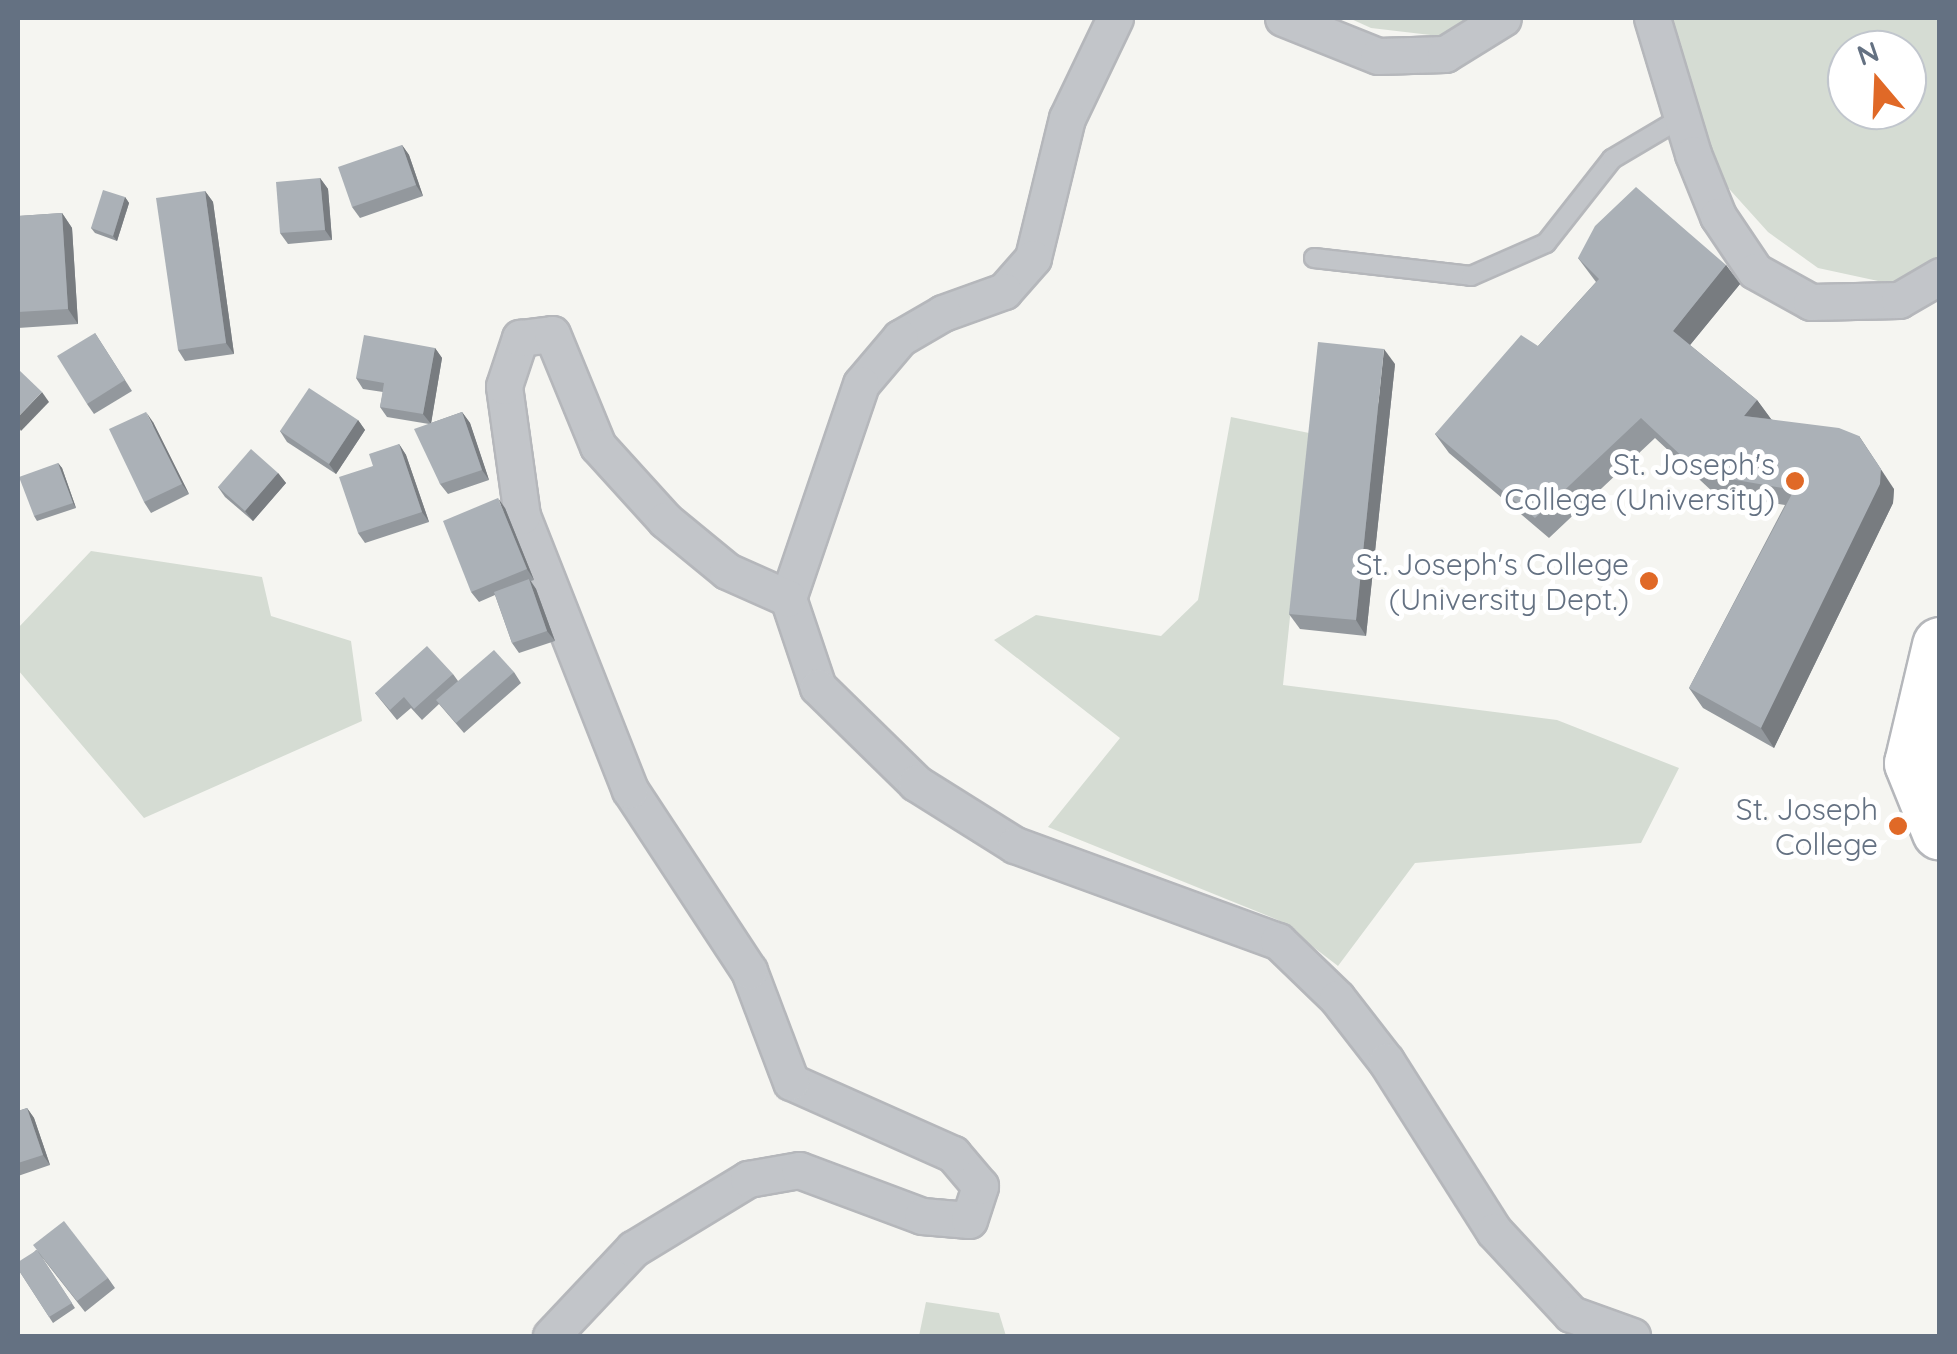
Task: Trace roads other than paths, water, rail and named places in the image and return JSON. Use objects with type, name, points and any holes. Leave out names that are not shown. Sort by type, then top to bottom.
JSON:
[{"type":"highway","points":[[1940,645],[1912,763],[1940,832]]},
{"type":"street","points":[[1116,18],[1067,118],[1033,258],[1004,291],[900,338],[860,384],[788,598],[818,688],[916,783],[1015,844],[1278,941],[1337,998],[1386,1061],[1494,1231],[1571,1314],[1632,1336]]},
{"type":"street","points":[[1283,18],[1378,56],[1445,54],[1503,18]]},
{"type":"street","points":[[1652,18],[1682,118],[1718,216],[1755,271],[1811,302],[1899,300],[1940,276]]},
{"type":"street","points":[[551,1336],[633,1249],[748,1179],[799,1170],[922,1216],[969,1220],[980,1186],[953,1154],[791,1082],[749,971],[630,790],[522,516],[504,386],[520,338],[552,334],[598,446],[665,520],[727,570],[788,598]]},
{"type":"lane","points":[[1314,258],[1471,276],[1546,243],[1612,159],[1682,118]]},
{"type":"place","name":"St. Joseph's College (University)","points":[[1795,481]]},
{"type":"place","name":"St. Joseph's College (University Dept.)","points":[[1649,581]]},
{"type":"place","name":"St. Joseph College","points":[[1898,826]]}]
